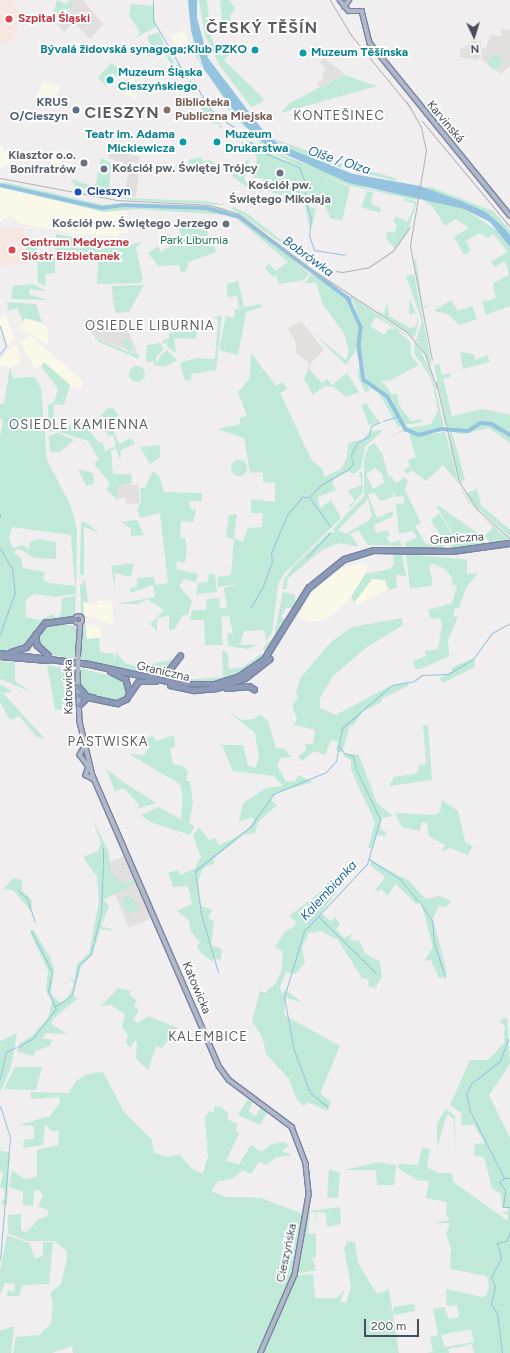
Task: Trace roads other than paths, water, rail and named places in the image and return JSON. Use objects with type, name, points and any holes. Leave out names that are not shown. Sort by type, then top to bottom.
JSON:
[{"type":"highway","name":"Graniczna","points":[[1,654],[57,659],[188,685],[215,684],[251,670],[277,644],[295,609],[317,578],[354,555],[401,551],[459,551],[510,543]]},
{"type":"highway","name":"Graniczna","points":[[1,654],[110,671],[186,689],[217,688],[241,680],[265,663],[317,578]]},
{"type":"highway","points":[[295,609],[296,595]]},
{"type":"highway","points":[[1,654],[23,649],[45,624],[60,621],[77,623]]},
{"type":"highway","points":[[36,633],[39,648],[57,659]]},
{"type":"highway","points":[[138,674],[159,674],[180,656]]},
{"type":"highway","points":[[110,671],[127,681],[129,694]]},
{"type":"highway","points":[[78,695],[104,702],[119,703],[129,694],[138,682],[156,682]]},
{"type":"highway","points":[[78,686],[86,696]]},
{"type":"highway","points":[[217,688],[249,686],[254,689]]},
{"type":"highway","points":[[79,705],[86,696]]},
{"type":"main road","points":[[340,0],[344,7],[349,0]]},
{"type":"main road","name":"Karvinská","points":[[344,7],[362,11],[367,39],[510,215]]},
{"type":"main road","name":"Katowicka","points":[[77,623],[79,632],[78,695],[85,754],[90,771],[98,784],[221,1071],[294,1131],[308,1174],[308,1198]]},
{"type":"main road","name":"Katowicka","points":[[90,771],[87,776],[93,777]]},
{"type":"main road","name":"Cieszyńska","points":[[261,1353],[292,1284],[308,1198]]},
{"type":"water","points":[[188,0],[197,0],[197,18],[208,58],[265,133],[282,146],[353,174],[420,186],[486,212],[510,235],[510,247],[490,222],[464,209],[349,183],[267,146],[245,126],[204,69],[191,31]]},
{"type":"waterway","points":[[153,0],[153,20],[187,78]]},
{"type":"waterway","points":[[189,81],[193,83]]},
{"type":"waterway","points":[[194,83],[211,110]]},
{"type":"waterway","points":[[212,111],[220,117]]},
{"type":"waterway","points":[[226,122],[234,127]]},
{"type":"waterway","points":[[250,142],[267,154],[299,167],[305,183],[305,199]]},
{"type":"waterway","name":"Bobrówka","points":[[0,185],[102,208],[123,205],[206,208],[240,217],[348,298],[361,327],[359,345],[364,380],[388,397],[406,429],[419,435],[441,429],[468,431],[481,423],[492,424],[510,435]]},
{"type":"waterway","points":[[306,202],[311,219],[309,235],[314,250],[345,255]]},
{"type":"waterway","name":"Bobrówka","points":[[350,301],[351,296]]},
{"type":"waterway","points":[[0,326],[6,346]]},
{"type":"waterway","points":[[0,354],[5,347]]},
{"type":"waterway","points":[[383,421],[399,416]]},
{"type":"waterway","points":[[251,607],[263,586],[272,561],[271,553],[287,515],[302,497],[309,497],[322,484],[347,470],[353,464],[351,455],[357,443],[369,436],[371,426],[380,422]]},
{"type":"waterway","points":[[309,497],[330,526]]},
{"type":"waterway","points":[[306,558],[330,533]]},
{"type":"waterway","points":[[0,548],[12,569],[15,592],[0,634]]},
{"type":"waterway","name":"Kalembianka","points":[[328,1107],[310,1093],[294,1050],[284,997],[304,931],[367,864],[380,819],[356,769],[353,756],[344,753],[339,746],[342,728],[392,685],[414,681],[422,675],[448,674],[473,659],[492,633],[510,623]]},
{"type":"waterway","points":[[218,972],[201,914],[195,871],[251,826],[273,794],[326,772],[336,761],[339,746]]},
{"type":"waterway","points":[[103,847],[103,864]]},
{"type":"waterway","points":[[369,859],[400,879],[418,901]]},
{"type":"waterway","points":[[94,942],[101,911],[103,866]]},
{"type":"waterway","points":[[18,890],[27,898],[35,922]]},
{"type":"waterway","points":[[419,901],[432,921],[434,943],[445,977]]},
{"type":"waterway","points":[[318,916],[376,973]]},
{"type":"waterway","points":[[18,1047],[33,1038],[56,1009],[48,991],[52,972],[31,931]]},
{"type":"waterway","points":[[56,1006],[72,995],[79,965],[91,954],[93,944]]},
{"type":"waterway","points":[[508,1039],[500,1061],[471,1084],[466,1094],[470,1111],[504,1178],[499,1182],[505,1190],[503,1207],[510,1207]]},
{"type":"waterway","points":[[0,1078],[6,1052],[16,1047]]},
{"type":"waterway","points":[[0,1106],[10,1137],[0,1260]]},
{"type":"waterway","points":[[504,1178],[510,1178]]},
{"type":"waterway","points":[[502,1353],[497,1313],[491,1304],[495,1286],[491,1277],[501,1258],[497,1243],[506,1241],[510,1231]]},
{"type":"railway","points":[[330,0],[351,35],[410,107]]},
{"type":"railway","points":[[407,102],[421,127],[426,150],[410,246],[432,360]]},
{"type":"railway","points":[[422,121],[510,227]]},
{"type":"railway","points":[[0,178],[117,200],[210,205],[237,213],[299,261],[407,332],[425,354],[437,388]]},
{"type":"railway","points":[[313,267],[342,272],[369,267],[393,251],[410,227]]},
{"type":"railway","points":[[436,382],[459,482],[477,509],[510,539]]},
{"type":"place","name":"Szpital Śląski","points":[[9,19]]},
{"type":"place","name":"Bývalá židovská synagoga;Klub PZKO","points":[[255,50]]},
{"type":"place","name":"Muzeum Těšínska","points":[[303,53]]},
{"type":"place","name":"Muzeum Śląska Cieszyńskiego","points":[[110,80]]},
{"type":"place","name":"KRUS O/Cieszyn","points":[[76,110]]},
{"type":"place","name":"Biblioteka Publiczna Miejska","points":[[167,110]]},
{"type":"place","name":"Teatr im. Adama Mickiewicza","points":[[183,142]]},
{"type":"place","name":"Muzeum Drukarstwa","points":[[217,142]]},
{"type":"place","name":"Klasztor o.o. Bonifratrów","points":[[84,163]]},
{"type":"place","name":"Kościół pw. Świętej Trójcy","points":[[104,169]]},
{"type":"place","name":"Kościół pw. Świętego Mikołaja","points":[[280,173]]},
{"type":"place","name":"Cieszyn","points":[[78,192]]},
{"type":"place","name":"Kościół pw. Świętego Jerzego","points":[[226,224]]},
{"type":"place","name":"Centrum Medyczne Sióstr Elżbietanek","points":[[12,250]]},
{"type":"district","name":"ČESKÝ TĚŠÍN","points":[[262,28]]},
{"type":"district","name":"CIESZYN","points":[[122,113]]},
{"type":"district","name":"KONTEŠINEC","points":[[339,116]]},
{"type":"district","name":"OSIEDLE LIBURNIA","points":[[150,326]]},
{"type":"district","name":"OSIEDLE KAMIENNA","points":[[79,425]]},
{"type":"district","name":"PASTWISKA","points":[[108,742]]},
{"type":"district","name":"KALEMBICE","points":[[208,1037]]},
{"type":"water label","name":"Olše / Olza","points":[[339,161]]},
{"type":"park label","name":"Park Liburnia","points":[[194,241]]}]
